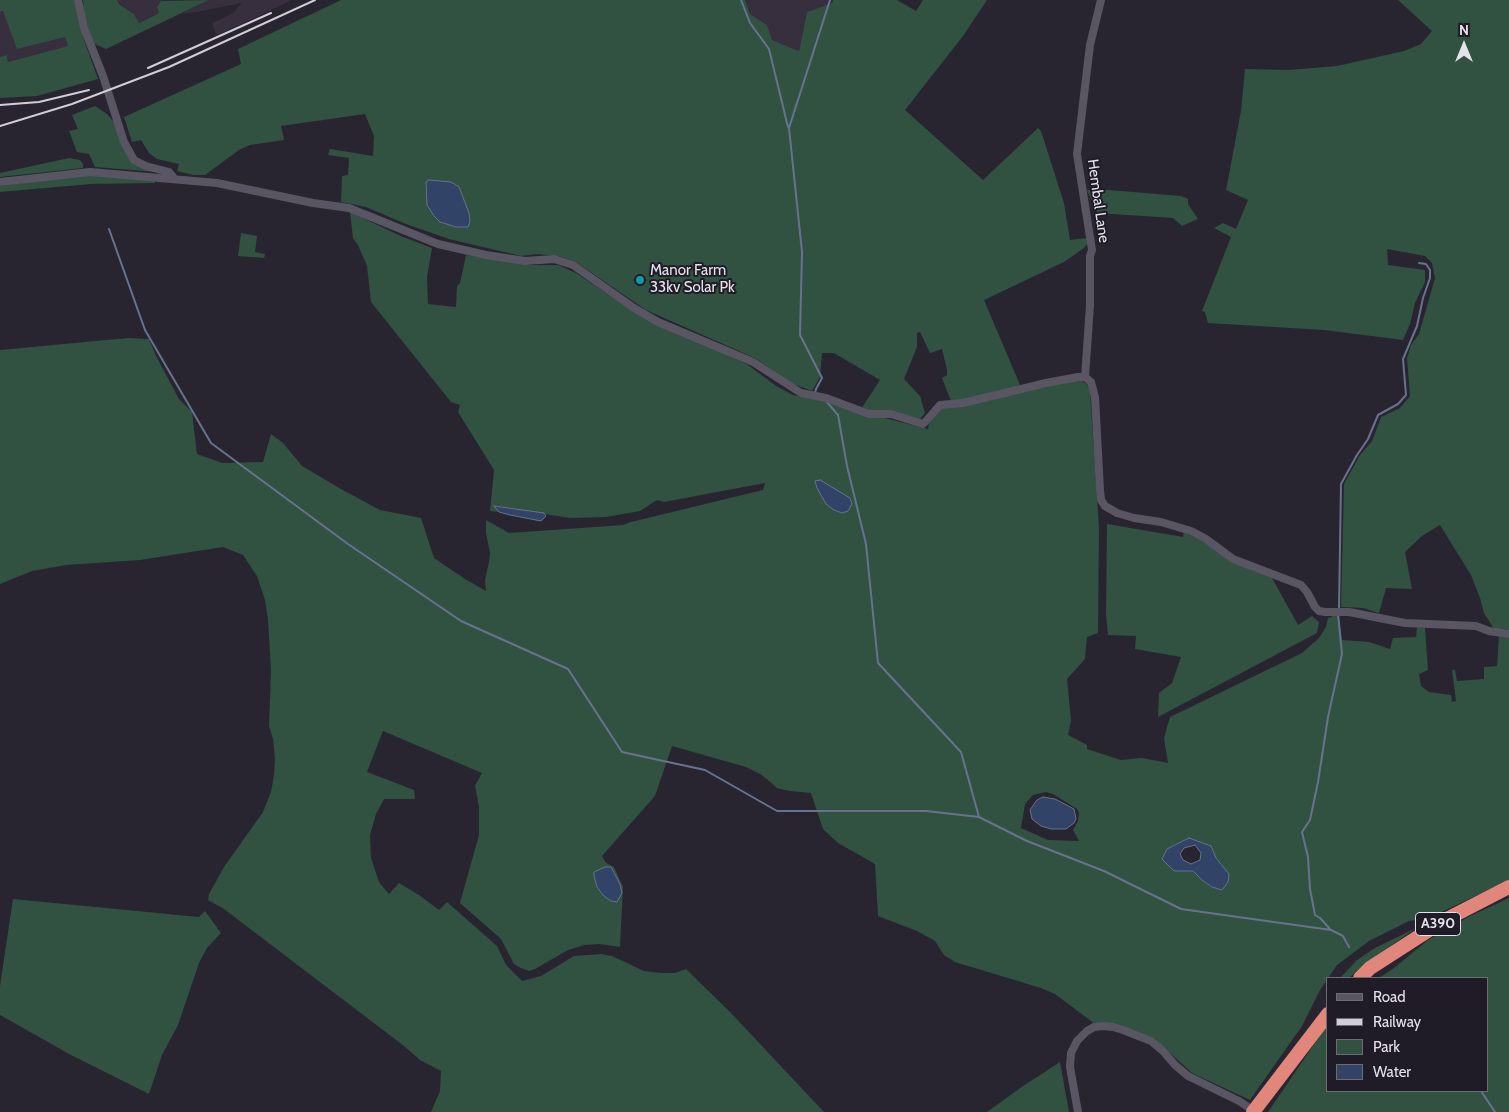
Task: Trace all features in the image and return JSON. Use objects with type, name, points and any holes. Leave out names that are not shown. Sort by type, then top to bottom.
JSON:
[{"type":"highway","name":"A390","points":[[1361,977],[1370,968],[1443,921],[1509,887]]},
{"type":"highway","points":[[1254,1112],[1326,1017]]},
{"type":"street","points":[[78,0],[84,28],[103,76],[124,142],[134,160],[146,166],[169,172],[174,178]]},
{"type":"street","name":"Hembal Lane","points":[[1085,377],[1090,305],[1090,256],[1092,250],[1077,154],[1090,45],[1101,0]]},
{"type":"street","points":[[0,182],[90,172],[217,183],[313,204],[350,208],[438,244],[486,255],[525,261],[554,259],[573,265],[634,308],[658,322],[753,362],[801,393],[869,414],[891,414],[923,424],[940,405],[963,403],[1046,383],[1085,377],[1091,382],[1095,397],[1100,490],[1101,500],[1105,506],[1117,513],[1134,518],[1161,522],[1191,531],[1234,559],[1300,585],[1308,592],[1315,608],[1319,611],[1343,612],[1405,623],[1476,626],[1489,631],[1509,634]]},
{"type":"street","points":[[1078,1112],[1070,1067],[1071,1053],[1077,1040],[1087,1031],[1094,1027],[1104,1026],[1123,1030],[1151,1041],[1163,1050],[1175,1065],[1188,1076],[1239,1101],[1254,1112]]},
{"type":"shaded area","points":[[117,0],[163,0],[161,1],[159,13],[138,23],[134,14]]},
{"type":"shaded area","points":[[209,0],[292,0],[218,35],[212,23],[232,14],[242,3],[181,14]]},
{"type":"shaded area","points":[[745,0],[833,0],[832,3],[807,12],[799,51],[771,40],[767,25],[750,14]]},
{"type":"shaded area","points":[[3,11],[65,37],[68,46],[8,62],[7,55],[0,57],[0,12]]},
{"type":"green space","points":[[0,0],[75,0],[83,37],[98,79],[37,96],[0,98],[0,57],[7,55],[8,62],[68,46],[65,37],[17,49],[3,11],[0,12]]},
{"type":"green space","points":[[83,0],[117,0],[119,4],[134,14],[139,23],[159,13],[157,7],[161,1],[209,0],[106,49],[93,43],[85,20]]},
{"type":"green space","points":[[341,0],[745,0],[750,14],[767,25],[772,40],[799,51],[807,12],[832,3],[833,0],[897,0],[916,11],[923,0],[987,0],[963,36],[905,110],[983,180],[1038,128],[1041,131],[1064,203],[1070,240],[1087,238],[1088,243],[1064,262],[984,300],[1020,385],[966,400],[951,401],[942,378],[947,375],[947,370],[942,349],[930,353],[920,332],[917,333],[917,347],[904,379],[920,396],[925,413],[920,419],[861,409],[880,380],[834,353],[822,353],[820,377],[812,391],[791,383],[755,358],[646,310],[576,262],[559,256],[537,254],[521,256],[449,239],[366,207],[341,202],[342,176],[348,175],[349,158],[328,155],[330,149],[373,156],[374,136],[365,114],[281,126],[284,140],[250,145],[239,150],[205,175],[193,175],[177,171],[179,164],[157,159],[149,153],[141,140],[132,142],[124,117],[241,64],[238,49]]},
{"type":"green space","points":[[1398,0],[1509,0],[1509,630],[1494,629],[1484,613],[1471,575],[1440,525],[1422,536],[1405,552],[1412,589],[1386,588],[1379,613],[1363,608],[1341,607],[1344,484],[1360,455],[1372,441],[1381,417],[1400,408],[1410,396],[1407,358],[1411,345],[1419,334],[1435,278],[1432,263],[1425,256],[1387,249],[1388,265],[1425,270],[1425,282],[1415,303],[1410,324],[1403,340],[1324,330],[1208,323],[1205,312],[1202,311],[1231,237],[1214,228],[1223,223],[1236,229],[1248,200],[1226,190],[1241,111],[1245,69],[1288,70],[1337,66],[1404,51],[1421,44],[1432,31]]},
{"type":"green space","points":[[95,106],[107,114],[116,124],[128,157],[157,172],[95,167],[89,154],[77,152],[69,131],[78,129],[72,115]]},
{"type":"green space","points":[[69,158],[80,160],[83,168],[0,177],[0,173]]},
{"type":"green space","points":[[83,175],[155,180],[155,183],[91,184],[0,192],[0,186]]},
{"type":"green space","points":[[1087,190],[1181,196],[1188,199],[1188,204],[1198,219],[1182,226],[1173,218],[1097,213]]},
{"type":"green space","points":[[350,212],[403,237],[432,248],[427,277],[428,304],[456,307],[457,286],[460,283],[466,255],[527,265],[558,265],[576,273],[631,310],[748,365],[776,386],[793,395],[823,401],[864,416],[885,418],[928,429],[929,424],[940,408],[1080,380],[1087,384],[1090,392],[1099,528],[1098,633],[1087,637],[1085,659],[1067,679],[1071,720],[1068,735],[1087,745],[1087,749],[1121,760],[1142,758],[1168,763],[1164,738],[1170,717],[1302,653],[1319,638],[1326,627],[1328,618],[1332,617],[1332,613],[1339,615],[1342,640],[1369,642],[1390,649],[1393,638],[1416,637],[1417,627],[1425,628],[1428,670],[1419,674],[1421,686],[1429,692],[1451,695],[1452,702],[1456,701],[1452,670],[1455,670],[1457,681],[1484,679],[1484,667],[1497,666],[1499,636],[1509,636],[1509,880],[1429,918],[1409,921],[1369,941],[1337,965],[1329,977],[1326,977],[1326,981],[1302,1026],[1250,1100],[1192,1073],[1159,1043],[1139,1032],[1117,1025],[1095,1024],[1055,994],[955,962],[944,955],[935,941],[917,931],[878,916],[875,864],[838,843],[823,829],[811,793],[777,788],[762,775],[746,767],[672,746],[655,796],[602,856],[606,863],[614,867],[623,887],[620,947],[600,944],[584,945],[568,950],[535,969],[529,971],[521,968],[514,964],[501,939],[460,903],[479,835],[479,807],[475,786],[482,773],[383,731],[367,772],[414,790],[415,799],[384,799],[376,814],[370,835],[371,858],[379,882],[389,894],[399,883],[439,910],[447,902],[497,946],[506,965],[522,981],[541,976],[574,956],[601,954],[612,956],[644,971],[675,973],[686,969],[730,1012],[824,1112],[431,1112],[440,1091],[441,1071],[420,1060],[224,909],[208,900],[209,894],[224,867],[263,812],[271,792],[274,775],[273,739],[269,726],[271,671],[268,620],[265,600],[257,576],[243,555],[223,547],[140,560],[66,565],[32,571],[0,584],[0,350],[128,338],[149,339],[179,399],[192,412],[197,454],[222,463],[263,462],[271,434],[283,443],[302,466],[341,489],[380,510],[421,518],[434,558],[486,591],[485,580],[490,553],[486,533],[486,520],[509,533],[623,525],[763,490],[765,483],[664,502],[657,500],[640,511],[606,517],[570,518],[495,506],[499,512],[490,511],[494,470],[458,412],[460,405],[451,402],[371,302],[367,266],[353,238]],"holes":[[[1046,792],[1053,794],[1077,809],[1079,813],[1078,821],[1073,830],[1079,841],[1048,840],[1021,828],[1025,804],[1033,795]],[[1189,838],[1222,864],[1222,890],[1212,887],[1202,880],[1167,849]]]},
{"type":"green space","points":[[241,233],[257,236],[255,252],[265,254],[264,258],[238,256]]},
{"type":"green space","points":[[1107,524],[1183,537],[1184,532],[1247,568],[1272,578],[1298,625],[1312,616],[1319,622],[1317,633],[1158,717],[1159,693],[1172,683],[1181,657],[1135,649],[1136,636],[1108,635],[1106,614]]},
{"type":"green space","points":[[1509,898],[1509,1112],[1268,1112],[1326,1027],[1326,1092],[1489,1092],[1489,977],[1380,977],[1428,940],[1468,917]]},
{"type":"green space","points":[[13,899],[199,917],[205,911],[221,933],[207,948],[199,963],[178,1025],[162,1055],[149,1094],[71,1055],[0,1015],[0,986]]},
{"type":"green space","points":[[1416,928],[1361,967],[1350,977],[1341,977],[1357,960],[1375,948]]},
{"type":"green space","points":[[1060,1062],[1069,1112],[987,1112],[1023,1086]]},
{"type":"water","points":[[429,180],[451,182],[459,187],[469,213],[470,221],[468,227],[456,227],[440,222],[434,216],[427,205],[426,182]]},
{"type":"water","points":[[820,480],[850,498],[852,504],[848,511],[842,513],[826,504],[815,481]]},
{"type":"water","points":[[494,506],[544,513],[546,516],[541,521],[499,512]]},
{"type":"water","points":[[1043,797],[1055,799],[1074,809],[1076,819],[1074,823],[1066,829],[1051,829],[1041,826],[1032,819],[1030,810],[1037,800]]},
{"type":"water","points":[[1189,838],[1211,846],[1216,858],[1229,874],[1228,882],[1222,890],[1212,887],[1193,871],[1174,871],[1162,859],[1167,849]],"holes":[[[1195,845],[1201,853],[1200,860],[1191,864],[1183,860],[1180,854],[1184,848]]]},
{"type":"water","points":[[605,867],[611,867],[620,884],[622,893],[617,902],[611,901],[603,895],[597,887],[594,872]]},
{"type":"waterway","points":[[741,0],[750,23],[769,49],[788,127]]},
{"type":"waterway","points":[[815,393],[822,378],[800,335],[802,252],[789,128],[830,0]]},
{"type":"waterway","points":[[109,229],[145,330],[211,443],[348,544],[461,621],[568,669],[622,752],[705,770],[777,811],[926,811],[979,817]]},
{"type":"waterway","points":[[1339,609],[1341,484],[1368,439],[1378,415],[1398,404],[1406,395],[1403,359],[1417,326],[1423,298],[1430,278],[1430,270],[1426,264],[1419,263]]},
{"type":"waterway","points":[[826,401],[838,415],[847,466],[866,544],[878,663],[961,752],[979,817],[1027,841],[1104,871],[1181,909],[1331,930]]},
{"type":"waterway","points":[[1338,614],[1342,654],[1328,717],[1310,820],[1302,832],[1308,857],[1310,889],[1315,915],[1331,930],[1343,936],[1349,947]]},
{"type":"waterway","points":[[1482,1092],[1495,1112]]},
{"type":"railway","points":[[0,126],[72,104],[169,67],[315,0]]},
{"type":"railway","points":[[148,68],[271,13]]},
{"type":"railway","points":[[0,105],[39,102],[89,90]]},
{"type":"place","name":"Manor Farm 33kv Solar Pk","points":[[640,280]]}]
